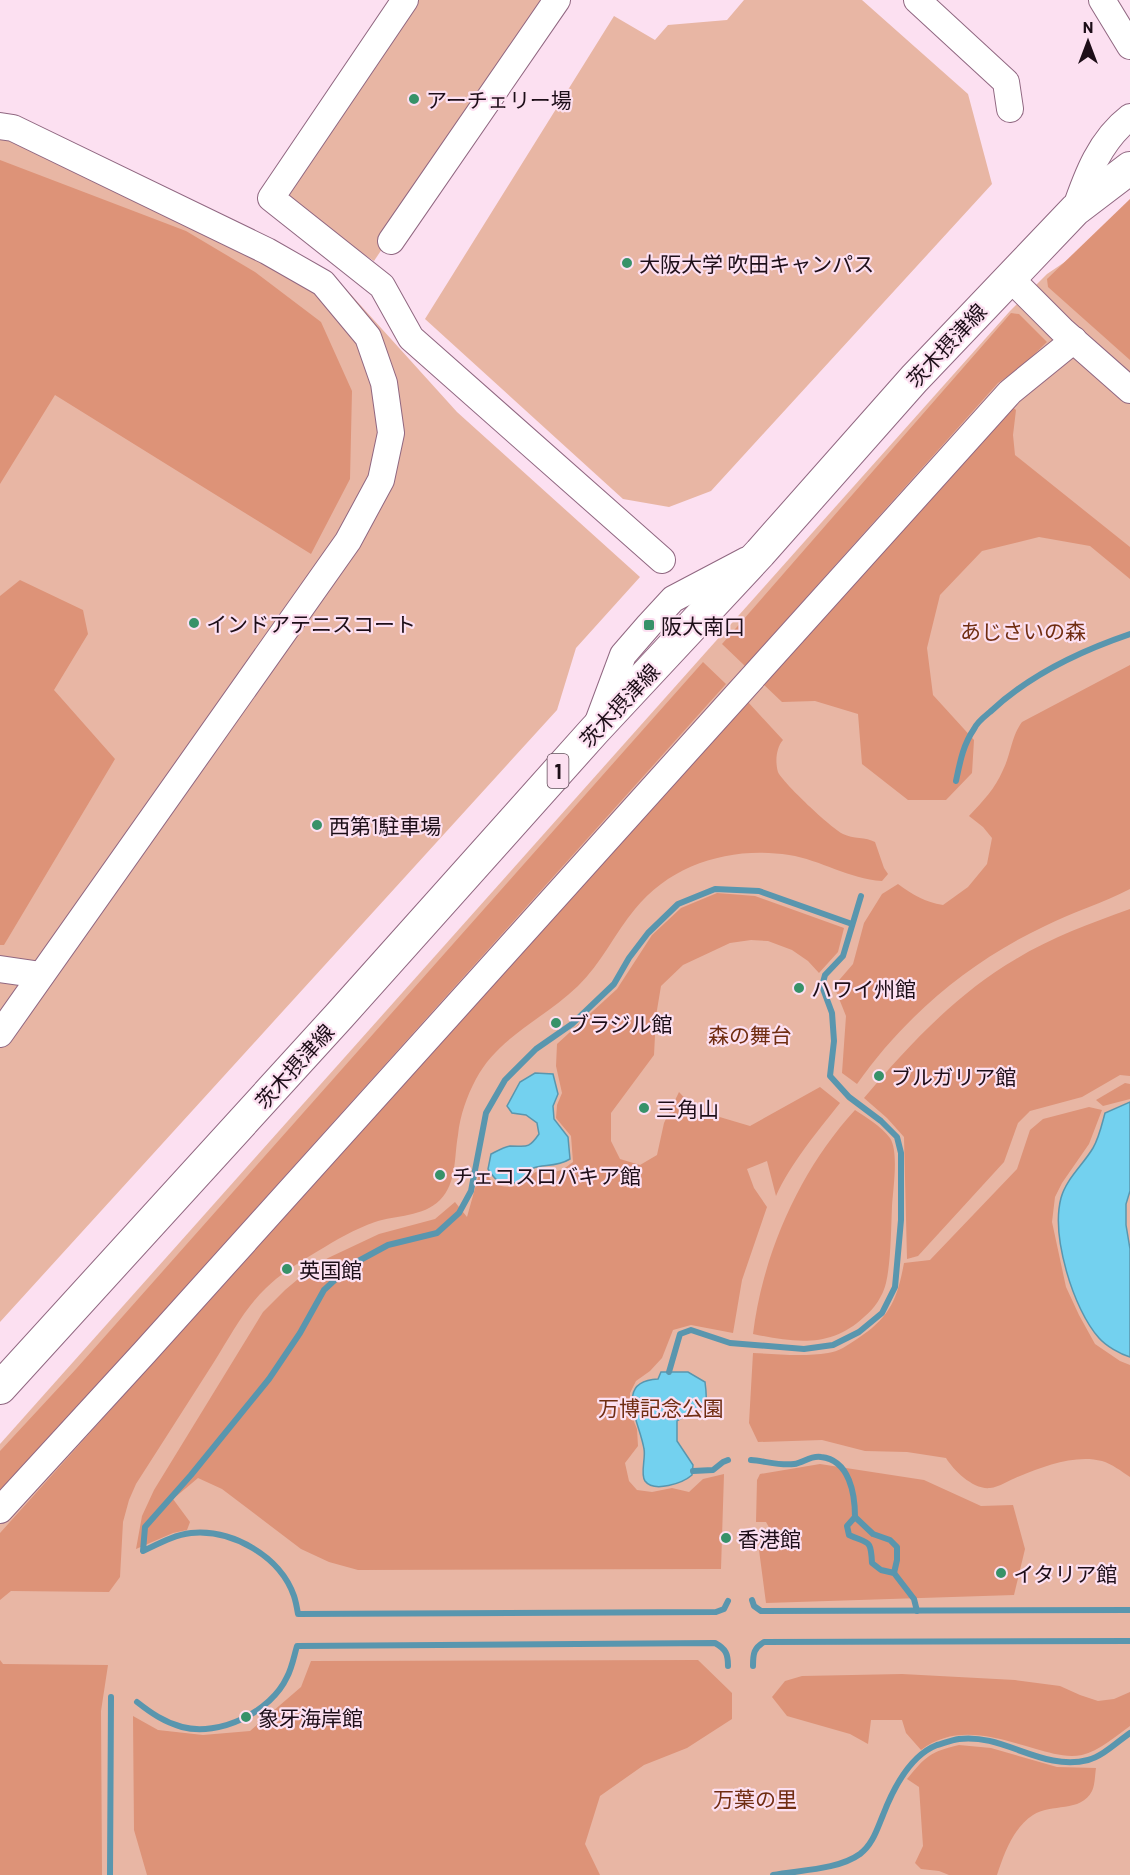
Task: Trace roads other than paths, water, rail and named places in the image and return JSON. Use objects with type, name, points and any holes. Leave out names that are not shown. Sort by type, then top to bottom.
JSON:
[{"type":"main road","name":"茨木摂津線","points":[[0,1388],[340,1015],[594,730],[760,553],[914,379],[1075,210],[1130,168]]},
{"type":"street","points":[[405,0],[271,198],[382,286],[411,338],[662,560]]},
{"type":"street","points":[[391,242],[557,0]]},
{"type":"street","points":[[917,0],[1006,82],[1010,109]]},
{"type":"street","points":[[1102,0],[1130,46]]},
{"type":"street","points":[[1075,210],[1090,167],[1117,127],[1130,117]]},
{"type":"street","points":[[0,126],[13,128],[267,251],[323,283],[368,336],[384,383],[391,433],[381,480],[348,541],[0,1034]]},
{"type":"street","points":[[1010,278],[1130,390]]},
{"type":"street","points":[[0,1510],[1010,392],[1074,340]]},
{"type":"street","points":[[0,969],[41,975]]},
{"type":"water","points":[[535,1073],[553,1074],[558,1094],[553,1106],[554,1119],[568,1137],[570,1159],[555,1165],[536,1167],[525,1174],[521,1182],[502,1183],[495,1179],[488,1169],[491,1154],[510,1146],[529,1145],[539,1134],[537,1123],[526,1115],[512,1113],[507,1106],[520,1082]]},
{"type":"water","points":[[1130,1102],[1130,1191],[1126,1204],[1126,1225],[1130,1249],[1130,1357],[1102,1341],[1089,1325],[1081,1309],[1066,1271],[1059,1232],[1059,1214],[1063,1191],[1095,1144],[1105,1113]]},
{"type":"water","points":[[661,1372],[688,1372],[705,1382],[706,1394],[705,1406],[702,1409],[677,1421],[677,1441],[693,1465],[692,1475],[668,1486],[649,1485],[645,1481],[644,1449],[633,1405],[636,1387],[644,1382],[658,1379]]},
{"type":"waterway","points":[[956,781],[965,747],[975,726],[1005,699],[1038,676],[1074,656],[1130,634]]},
{"type":"waterway","points":[[728,1601],[724,1609],[716,1612],[298,1614],[294,1596],[287,1582],[278,1569],[253,1548],[222,1536],[191,1533],[172,1538],[143,1551],[145,1527],[191,1475],[269,1379],[300,1333],[324,1290],[351,1265],[388,1245],[437,1233],[459,1213],[471,1191],[486,1113],[505,1080],[536,1049],[572,1024],[614,984],[629,958],[648,933],[678,904],[715,889],[759,891],[852,924]]},
{"type":"waterway","points":[[669,1372],[680,1334],[691,1330],[730,1343],[804,1349],[833,1345],[859,1332],[882,1313],[895,1287],[901,1220],[901,1153],[897,1137],[881,1121],[849,1097],[830,1076],[834,1041],[832,1013],[822,986],[825,975],[843,956],[861,896]]},
{"type":"waterway","points":[[751,1460],[789,1464],[821,1457],[839,1465],[849,1480],[854,1499],[855,1517],[847,1526],[849,1535],[867,1543],[871,1549],[872,1563],[881,1570],[894,1573],[914,1599],[917,1611]]},
{"type":"waterway","points":[[693,1471],[713,1470],[728,1460]]},
{"type":"waterway","points":[[855,1517],[873,1534],[890,1540],[897,1547],[894,1573]]},
{"type":"waterway","points":[[752,1600],[754,1606],[761,1611],[1130,1610]]},
{"type":"waterway","points":[[753,1666],[755,1651],[764,1642],[1130,1641]]},
{"type":"waterway","points":[[137,1702],[158,1717],[182,1727],[196,1729],[227,1725],[257,1711],[279,1690],[290,1670],[297,1646],[715,1643],[726,1652],[728,1666]]},
{"type":"waterway","points":[[110,1875],[111,1697]]},
{"type":"waterway","points":[[773,1875],[818,1869],[841,1863],[860,1854],[874,1836],[903,1774],[918,1757],[937,1745],[959,1739],[991,1741],[1039,1757],[1071,1762],[1088,1760],[1099,1755],[1130,1733]]},
{"type":"place","name":"アーチェリー場","points":[[414,99]]},
{"type":"place","name":"大阪大学 吹田キャンパス","points":[[627,263]]},
{"type":"place","name":"インドアテニスコート","points":[[194,623]]},
{"type":"place","name":"阪大南口","points":[[649,625]]},
{"type":"place","name":"西第1駐車場","points":[[317,825]]},
{"type":"place","name":"ハワイ州館","points":[[799,988]]},
{"type":"place","name":"ブラジル館","points":[[556,1023]]},
{"type":"place","name":"ブルガリア館","points":[[879,1076]]},
{"type":"place","name":"三角山","points":[[644,1108]]},
{"type":"place","name":"チェコスロバキア館","points":[[440,1175]]},
{"type":"place","name":"英国館","points":[[287,1269]]},
{"type":"place","name":"香港館","points":[[726,1538]]},
{"type":"place","name":"イタリア館","points":[[1001,1573]]},
{"type":"place","name":"象牙海岸館","points":[[246,1717]]},
{"type":"park label","name":"あじさいの森","points":[[1023,630]]},
{"type":"park label","name":"森の舞台","points":[[750,1034]]},
{"type":"park label","name":"万博記念公園","points":[[661,1407]]},
{"type":"park label","name":"万葉の里","points":[[755,1798]]}]
